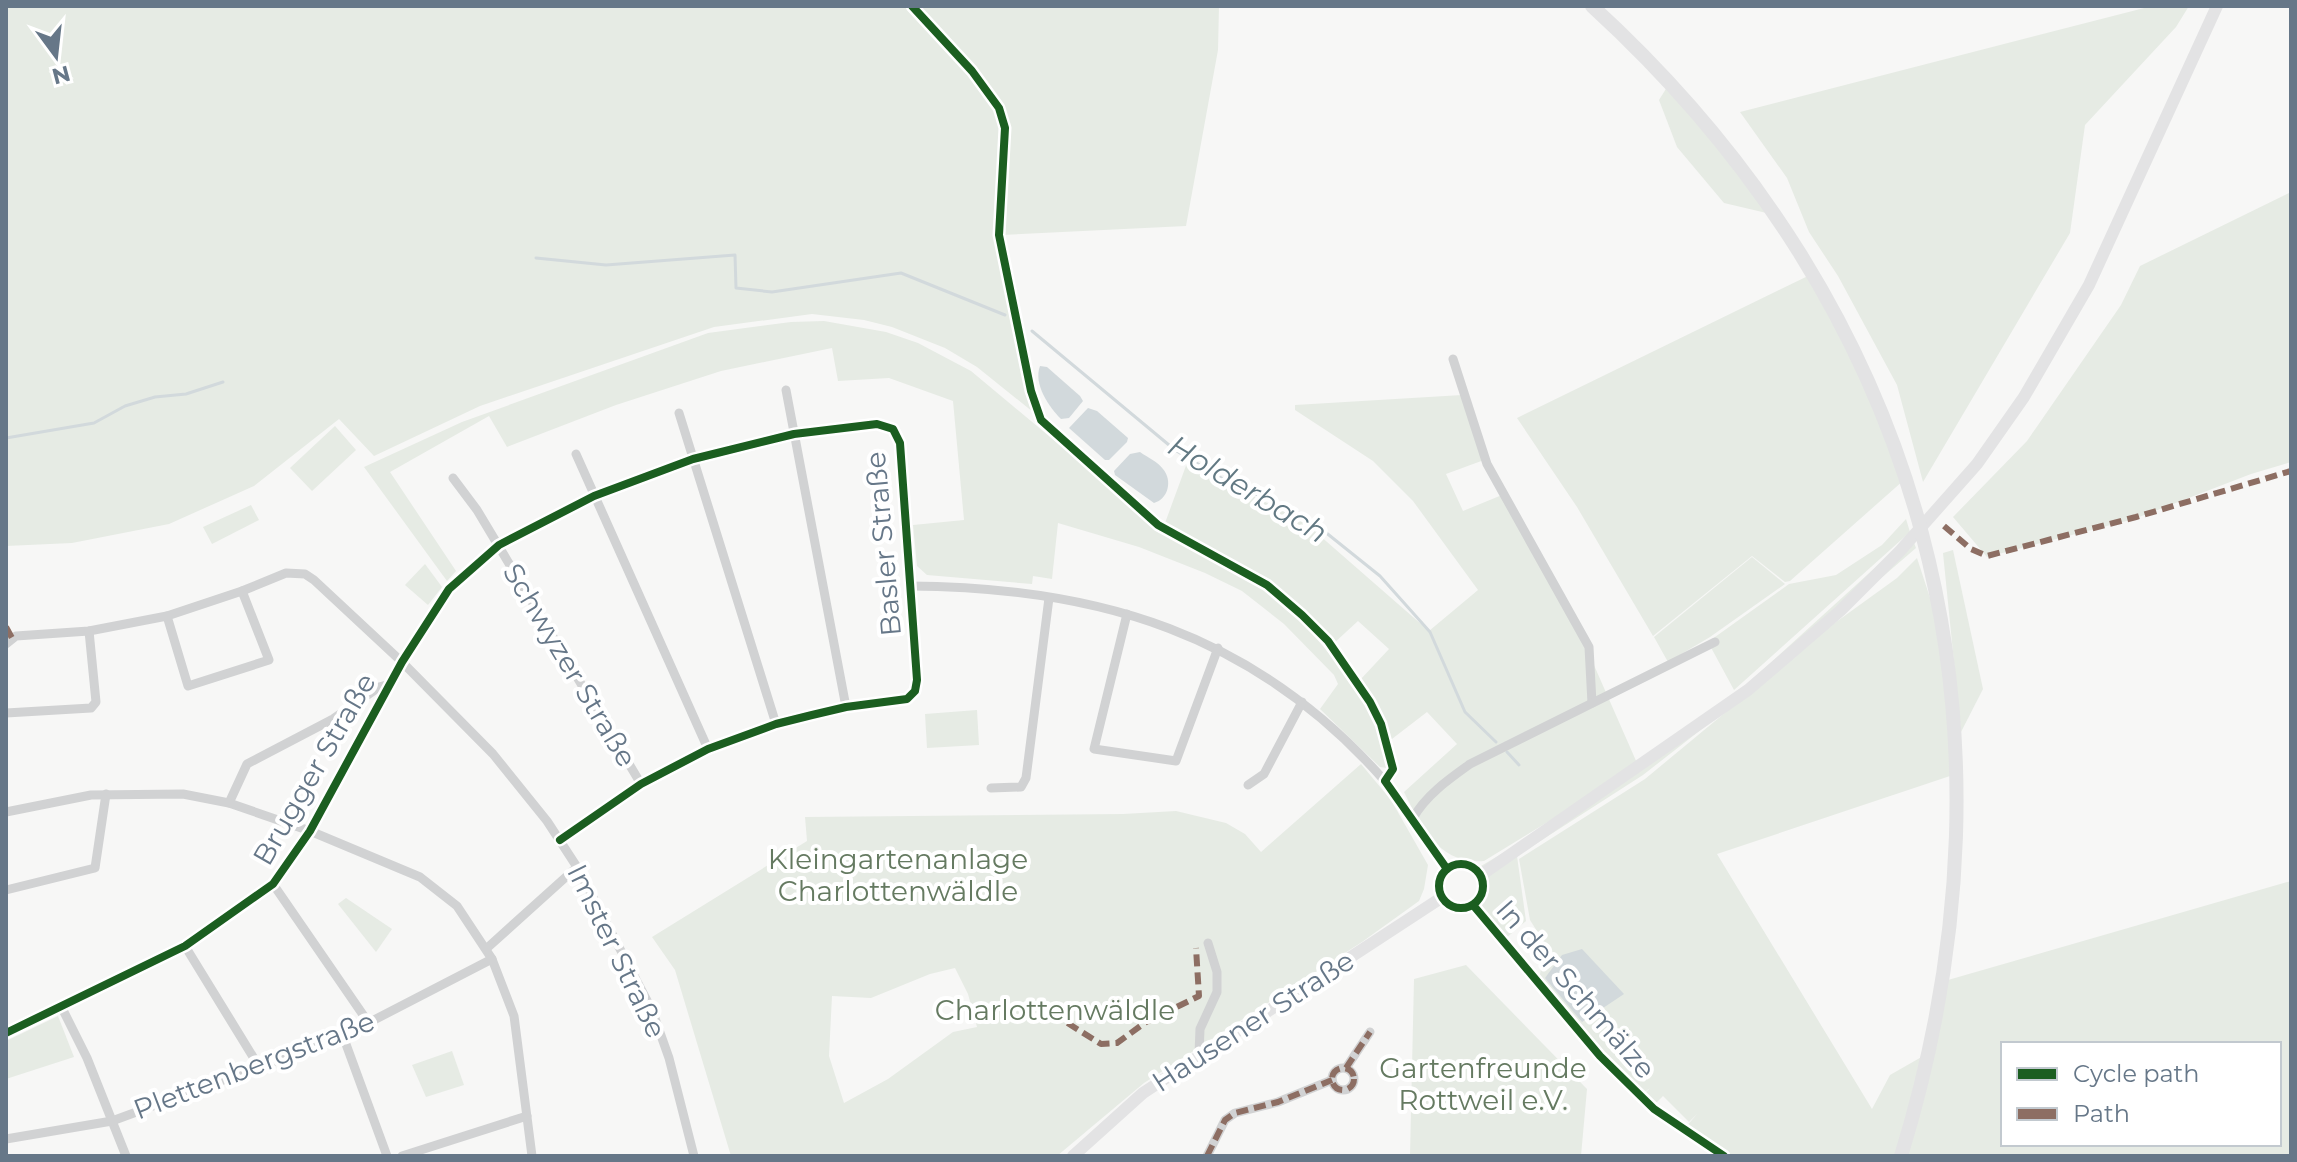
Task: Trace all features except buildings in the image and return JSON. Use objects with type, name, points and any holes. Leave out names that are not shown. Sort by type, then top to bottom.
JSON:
[{"type":"main road","points":[[1592,6],[1691,106],[1784,226],[1826,295],[1867,378],[1931,562],[1953,692],[1958,771],[1957,846],[1942,989],[1901,1156]]},
{"type":"main road","points":[[1481,875],[1748,690],[1840,611],[1900,551],[1977,464],[2024,397],[2089,285],[2217,6]]},
{"type":"main road","points":[[1453,865],[1469,865],[1481,875],[1484,888],[1473,905],[1456,908],[1441,898],[1439,882],[1453,865]]},
{"type":"main road","name":"Hausener Straße","points":[[1073,1156],[1143,1093],[1441,898]]},
{"type":"street","points":[[912,6],[972,71],[999,108],[1005,128],[999,235],[1027,376],[1041,420],[1158,525],[1267,585],[1328,641],[1370,702],[1381,724],[1393,769],[1385,781]]},
{"type":"street","points":[[1453,359],[1487,464],[1589,647],[1592,703]]},
{"type":"street","points":[[786,390],[846,707]]},
{"type":"street","points":[[679,413],[776,724]]},
{"type":"street","name":"Basler Straße","points":[[402,662],[449,589],[499,545],[594,496],[693,459],[794,434],[877,424],[893,429],[900,443],[917,680],[915,691],[907,699],[846,707],[776,724],[708,749],[641,784],[560,840]]},
{"type":"street","points":[[576,454],[708,749]]},
{"type":"street","points":[[453,478],[499,545]]},
{"type":"street","name":"Schwyzer Straße","points":[[499,545],[641,784]]},
{"type":"street","name":"Imster Straße","points":[[242,591],[286,573],[305,574],[402,662],[493,754],[560,840],[577,867],[652,1010],[669,1058],[694,1156]]},
{"type":"street","points":[[909,586],[1049,598],[1161,624],[1218,648],[1278,683],[1354,748],[1385,781],[1447,869]]},
{"type":"street","points":[[6,627],[9,641],[89,631],[167,616],[242,591],[269,660],[188,686],[167,616]]},
{"type":"street","points":[[991,788],[1021,787],[1026,778],[1049,598]]},
{"type":"street","points":[[1127,614],[1094,749],[1176,761],[1218,648]]},
{"type":"street","points":[[6,713],[91,708],[96,702],[89,631]]},
{"type":"street","points":[[1413,818],[1446,780],[1470,764],[1715,642]]},
{"type":"street","name":"Brugger Straße","points":[[6,1033],[185,946],[273,884],[310,831],[402,662]]},
{"type":"street","name":"Brugger Straße","points":[[229,803],[247,764],[333,719],[379,687],[390,684]]},
{"type":"street","points":[[1248,785],[1264,774],[1302,702]]},
{"type":"street","points":[[6,890],[95,868],[106,794]]},
{"type":"street","points":[[6,812],[91,795],[183,794],[229,803],[310,831],[420,877],[457,906],[489,954],[514,1016],[532,1156]]},
{"type":"street","name":"Plettenbergstraße","points":[[6,1139],[112,1121],[343,1036],[489,954],[577,867]]},
{"type":"street","name":"Brugger Straße","points":[[273,884],[368,1022]]},
{"type":"street","name":"In der Schmälze","points":[[1473,905],[1600,1056],[1654,1109],[1724,1156]]},
{"type":"street","points":[[1199,1054],[1200,1029],[1217,992],[1217,972],[1208,943]]},
{"type":"street","points":[[185,946],[258,1065]]},
{"type":"street","points":[[61,1006],[87,1058],[126,1156]]},
{"type":"street","points":[[1207,1156],[1225,1120],[1235,1113],[1278,1102],[1332,1080],[1336,1071],[1346,1068],[1370,1032]]},
{"type":"street","points":[[343,1036],[387,1156]]},
{"type":"street","points":[[1332,1080],[1338,1088],[1345,1089],[1351,1085],[1353,1075],[1346,1068]]},
{"type":"street","points":[[402,1156],[527,1116]]},
{"type":"green space","points":[[6,6],[909,6],[971,73],[997,110],[1003,127],[997,236],[1038,416],[977,367],[945,348],[892,327],[864,320],[812,314],[714,327],[480,406],[374,456],[339,419],[254,486],[169,524],[72,543],[6,546]]},
{"type":"green space","points":[[916,6],[1219,6],[1218,50],[1186,226],[1002,235],[1001,107]]},
{"type":"green space","points":[[2152,6],[2189,6],[2176,27],[2085,125],[2070,233],[1923,482],[1897,385],[1838,276],[1809,232],[1787,178],[1740,112]]},
{"type":"green space","points":[[1669,84],[1775,215],[1724,203],[1677,147],[1659,100]]},
{"type":"green space","points":[[2291,192],[2291,462],[2134,519],[1987,557],[1953,517],[2027,441],[2121,305],[2140,266]]},
{"type":"green space","points":[[1812,274],[1825,296],[1904,480],[1790,581],[1785,582],[1752,556],[1653,636],[1577,507],[1517,418]]},
{"type":"green space","points":[[824,321],[886,332],[918,343],[971,371],[1142,517],[1268,591],[1298,617],[1351,679],[1368,704],[1389,764],[1387,768],[1380,767],[1320,709],[1338,684],[1334,675],[1284,624],[1242,591],[1205,573],[1139,547],[1058,523],[1052,579],[1033,576],[1032,584],[927,575],[917,566],[913,525],[964,520],[953,401],[889,378],[838,381],[832,348],[721,371],[616,405],[507,447],[489,416],[390,472],[456,571],[447,581],[364,467],[462,422],[708,333],[791,322]]},
{"type":"green space","points":[[1462,395],[1484,460],[1446,474],[1463,511],[1502,495],[1586,647],[1637,763],[1608,785],[1484,861],[1469,861],[1444,850],[1425,830],[1404,792],[1457,744],[1427,712],[1388,742],[1375,700],[1360,680],[1389,649],[1358,621],[1333,644],[1268,582],[1165,523],[1187,463],[1303,521],[1429,631],[1478,590],[1413,501],[1373,461],[1295,410],[1295,405]]},
{"type":"green space","points":[[335,426],[356,450],[312,491],[290,468]]},
{"type":"green space","points":[[251,505],[259,520],[212,544],[203,527]]},
{"type":"green space","points":[[1906,519],[1910,532],[1734,690],[1708,642],[1789,584],[1836,575],[1882,545]]},
{"type":"green space","points":[[1911,535],[1916,548],[1748,693],[1643,775],[1517,856],[1526,921],[1505,939],[1479,902],[1487,884],[1481,866],[1611,789],[1745,686]]},
{"type":"green space","points":[[1953,550],[1983,689],[1961,732],[1943,553]]},
{"type":"green space","points":[[1752,557],[1785,584],[1710,637],[1668,662],[1654,637]]},
{"type":"green space","points":[[1917,558],[1935,613],[1947,691],[1953,775],[1717,854],[1872,1109],[1890,1075],[1925,1055],[1895,1156],[1728,1156],[1685,1128],[1697,1114],[1689,1122],[1663,1096],[1653,1106],[1642,1096],[1650,1088],[1641,1095],[1539,980],[1545,944],[1530,920],[1519,859],[1645,779],[1825,630],[1897,578]]},
{"type":"green space","points":[[425,564],[442,587],[428,605],[405,585]]},
{"type":"green space","points":[[977,710],[979,745],[927,748],[925,714]]},
{"type":"green space","points":[[1361,764],[1391,800],[1428,865],[1419,901],[1362,942],[1144,1083],[1057,1156],[731,1156],[675,970],[652,937],[807,841],[805,817],[1176,811],[1226,823],[1245,834],[1261,852]],"holes":[[[955,968],[968,994],[977,1027],[953,1032],[888,1079],[844,1103],[829,1056],[832,996],[871,998],[930,974]]]},
{"type":"green space","points":[[2291,881],[2291,1156],[1898,1156],[1941,982]]},
{"type":"green space","points":[[346,898],[392,929],[376,952],[338,904]]},
{"type":"green space","name":"Gartenfreunde Rottweil e.V.","points":[[1466,965],[1587,1089],[1581,1156],[1410,1156],[1414,979]]},
{"type":"green space","points":[[58,1016],[74,1057],[6,1079],[6,1041]]},
{"type":"green space","points":[[452,1051],[464,1085],[426,1097],[412,1065]]},
{"type":"shaded area","points":[[1040,366],[1047,367],[1083,401],[1069,418],[1061,419],[1047,402],[1040,388]]},
{"type":"shaded area","points":[[1088,408],[1097,411],[1128,438],[1109,460],[1105,460],[1069,428]]},
{"type":"shaded area","points":[[1140,452],[1161,466],[1168,479],[1166,494],[1154,503],[1115,475],[1114,471],[1130,454]]},
{"type":"shaded area","points":[[1582,949],[1624,994],[1582,1022],[1545,978],[1562,955]]},
{"type":"waterway","name":"Holderbach","points":[[536,258],[606,265],[735,255],[736,288],[772,292],[901,273],[1005,315]]},
{"type":"waterway","name":"Holderbach","points":[[1032,331],[1175,450],[1228,482],[1304,515],[1380,576],[1430,632],[1465,712],[1496,742]]},
{"type":"waterway","name":"Holderbach","points":[[6,438],[94,423],[125,406],[155,397],[186,394],[223,382]]},
{"type":"waterway","points":[[1507,752],[1519,765]]},
{"type":"marked path","points":[[1944,526],[1971,549],[1987,556],[2136,517],[2291,471]]},
{"type":"marked path","points":[[6,627],[12,638]]},
{"type":"marked path","points":[[1037,1004],[1101,1044],[1117,1043],[1146,1022],[1199,996],[1196,948]]},
{"type":"marked path","points":[[1346,1068],[1370,1032]]},
{"type":"marked path","points":[[1343,1068],[1354,1079],[1343,1090],[1332,1079],[1343,1068]]},
{"type":"marked path","points":[[1207,1156],[1225,1120],[1235,1113],[1278,1102],[1332,1080]]},
{"type":"cycle path","points":[[912,6],[972,71],[999,108],[1005,128],[999,235],[1031,391],[1041,420],[1158,525],[1267,585],[1328,641],[1370,702],[1381,724],[1393,769],[1385,781],[1447,869]]},
{"type":"cycle path","points":[[6,1033],[185,946],[273,884],[310,831],[402,662],[449,589],[499,545],[594,496],[693,459],[794,434],[877,424],[893,429],[900,443],[917,680],[915,691],[907,699],[846,707],[776,724],[708,749],[641,784],[560,840]]},
{"type":"cycle path","points":[[1461,864],[1477,870],[1483,886],[1477,902],[1461,908],[1445,902],[1439,886],[1445,870],[1461,864]]},
{"type":"cycle path","points":[[1473,905],[1600,1056],[1654,1109],[1724,1156]]},
{"type":"park label","name":"Kleingartenanlage Charlottenwäldle","points":[[898,875]]},
{"type":"park label","name":"Charlottenwäldle","points":[[1055,1010]]}]
